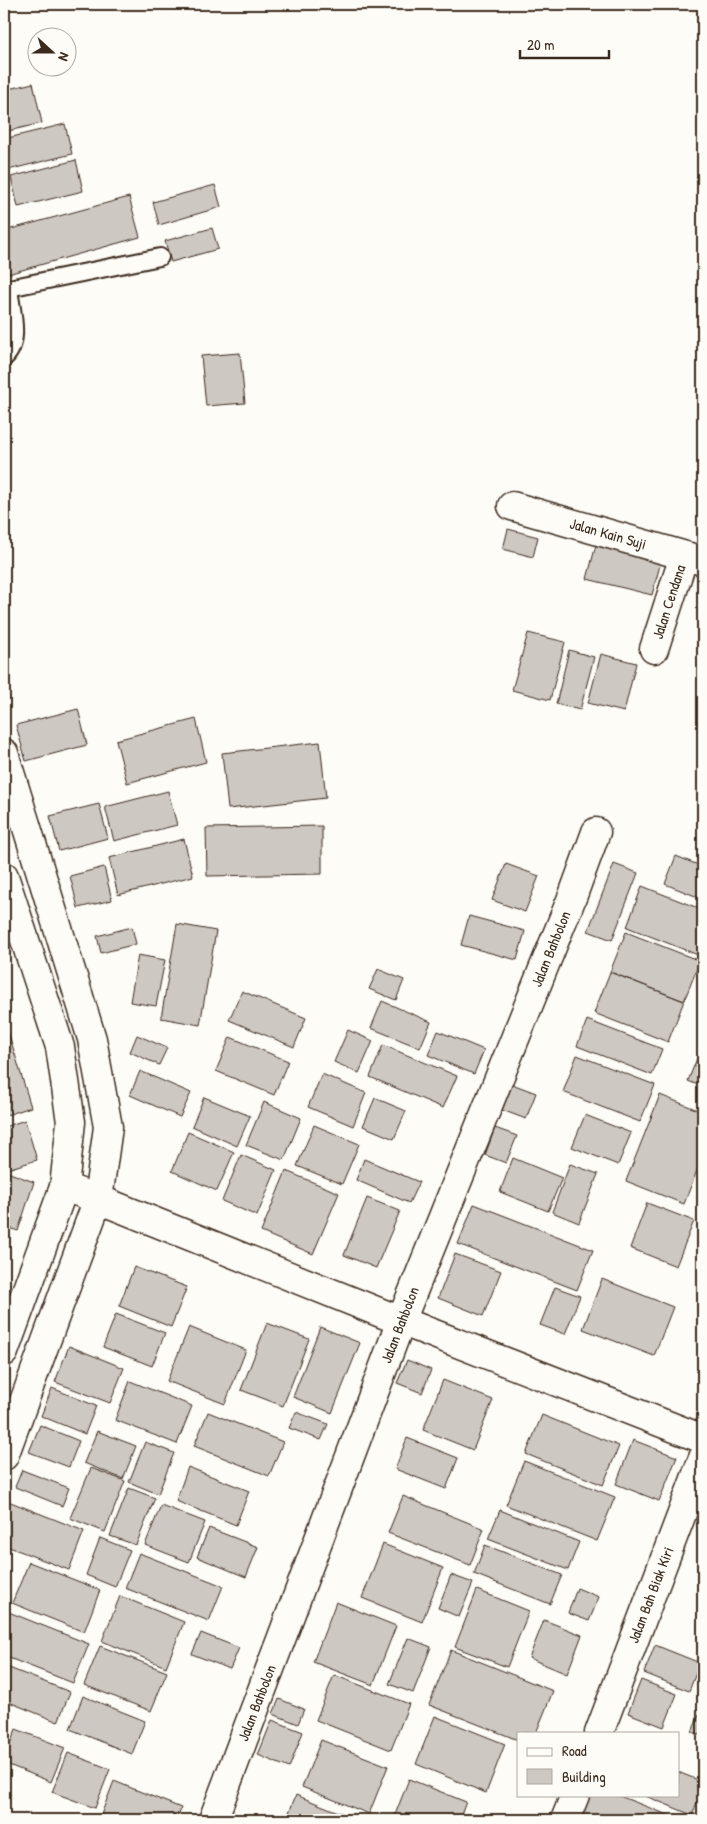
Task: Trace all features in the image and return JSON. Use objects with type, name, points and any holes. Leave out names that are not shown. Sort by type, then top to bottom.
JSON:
[{"type":"main road","name":"Jalan Kain Suji","points":[[512,506],[693,558]]},
{"type":"main road","name":"Jalan Cendana","points":[[654,649],[693,558]]},
{"type":"main road","points":[[4,753],[92,1039],[108,1127],[98,1199],[4,1456]]},
{"type":"main road","name":"Jalan Bahbolon","points":[[213,1820],[401,1321],[573,895],[596,832]]},
{"type":"main road","points":[[4,876],[60,1047],[70,1122],[64,1187],[4,1352]]},
{"type":"main road","points":[[64,1187],[703,1439]]},
{"type":"main road","name":"Jalan Bah Biak Kiri","points":[[599,1732],[703,1458]]},
{"type":"main road","points":[[565,1820],[575,1796]]},
{"type":"lane","points":[[4,358],[10,353],[15,339],[6,288],[160,257]]},
{"type":"building","points":[[33,83],[42,123],[4,132],[4,90]]},
{"type":"building","points":[[65,124],[72,154],[4,171],[4,139]]},
{"type":"building","points":[[76,160],[83,191],[18,207],[11,177]]},
{"type":"building","points":[[215,185],[221,207],[159,225],[153,202]]},
{"type":"building","points":[[129,197],[140,237],[4,275],[4,231]]},
{"type":"building","points":[[212,228],[218,249],[171,262],[165,241]]},
{"type":"building","points":[[240,353],[245,403],[206,406],[201,356]]},
{"type":"building","points":[[703,528],[703,554],[697,553]]},
{"type":"building","points":[[508,529],[538,537],[533,557],[503,549]]},
{"type":"building","points":[[598,537],[663,554],[652,595],[587,579]]},
{"type":"building","points":[[528,633],[565,642],[550,700],[512,690]]},
{"type":"building","points":[[569,650],[594,657],[580,710],[556,704]]},
{"type":"building","points":[[601,654],[636,663],[624,712],[588,703]]},
{"type":"building","points":[[78,709],[87,745],[26,761],[16,725]]},
{"type":"building","points":[[196,719],[206,762],[127,783],[116,740]]},
{"type":"building","points":[[320,742],[326,798],[228,809],[222,753]]},
{"type":"building","points":[[168,791],[177,825],[114,841],[105,807]]},
{"type":"building","points":[[99,804],[108,838],[59,851],[50,816]]},
{"type":"building","points":[[322,826],[322,874],[207,876],[206,828]]},
{"type":"building","points":[[184,839],[193,876],[118,895],[109,858]]},
{"type":"building","points":[[676,856],[703,867],[703,899],[665,884]]},
{"type":"building","points":[[506,864],[539,876],[525,912],[492,900]]},
{"type":"building","points":[[614,864],[638,873],[612,940],[588,931]]},
{"type":"building","points":[[104,867],[112,900],[78,908],[70,876]]},
{"type":"building","points":[[642,886],[703,910],[703,957],[627,927]]},
{"type":"building","points":[[469,916],[525,931],[517,960],[461,945]]},
{"type":"building","points":[[177,924],[216,931],[200,1025],[161,1018]]},
{"type":"building","points":[[132,927],[136,944],[101,953],[97,936]]},
{"type":"building","points":[[626,932],[700,961],[684,1001],[610,972]]},
{"type":"building","points":[[138,955],[165,960],[156,1006],[130,1002]]},
{"type":"building","points":[[378,969],[404,980],[396,1000],[369,989]]},
{"type":"building","points":[[610,972],[684,1001],[668,1042],[594,1013]]},
{"type":"building","points":[[703,988],[703,1005],[698,1003]]},
{"type":"building","points":[[242,991],[306,1018],[294,1047],[229,1020]]},
{"type":"building","points":[[382,1001],[431,1022],[420,1048],[371,1028]]},
{"type":"building","points":[[4,1018],[31,1107],[4,1116]]},
{"type":"building","points":[[587,1020],[662,1049],[652,1075],[577,1046]]},
{"type":"building","points":[[348,1030],[373,1041],[359,1073],[334,1062]]},
{"type":"building","points":[[438,1031],[484,1050],[474,1074],[428,1055]]},
{"type":"building","points":[[137,1035],[167,1048],[159,1065],[130,1052]]},
{"type":"building","points":[[230,1037],[288,1061],[274,1095],[216,1071]]},
{"type":"building","points":[[703,1043],[703,1087],[688,1081]]},
{"type":"building","points":[[383,1045],[457,1076],[443,1108],[370,1077]]},
{"type":"building","points":[[577,1055],[655,1085],[640,1122],[563,1092]]},
{"type":"building","points":[[140,1071],[191,1093],[180,1117],[130,1095]]},
{"type":"building","points":[[322,1074],[366,1093],[353,1126],[308,1107]]},
{"type":"building","points":[[512,1084],[536,1093],[526,1119],[502,1110]]},
{"type":"building","points":[[660,1095],[703,1112],[703,1155],[684,1204],[626,1181]]},
{"type":"building","points":[[204,1097],[250,1116],[237,1146],[192,1126]]},
{"type":"building","points":[[375,1098],[406,1111],[394,1139],[363,1126]]},
{"type":"building","points":[[264,1102],[301,1118],[284,1160],[246,1145]]},
{"type":"building","points":[[585,1115],[631,1133],[618,1165],[572,1147]]},
{"type":"building","points":[[25,1120],[37,1160],[4,1170],[4,1127]]},
{"type":"building","points":[[314,1125],[359,1144],[342,1184],[297,1166]]},
{"type":"building","points":[[495,1128],[517,1136],[506,1163],[485,1155]]},
{"type":"building","points":[[188,1132],[234,1152],[217,1191],[172,1171]]},
{"type":"building","points":[[241,1155],[276,1170],[257,1216],[222,1201]]},
{"type":"building","points":[[513,1158],[562,1178],[548,1211],[500,1192]]},
{"type":"building","points":[[364,1159],[419,1182],[409,1203],[356,1180]]},
{"type":"building","points":[[570,1164],[598,1174],[579,1223],[552,1212]]},
{"type":"building","points":[[286,1171],[339,1193],[313,1254],[261,1232]]},
{"type":"building","points":[[7,1172],[34,1182],[18,1231],[4,1226],[4,1182]]},
{"type":"building","points":[[367,1198],[400,1211],[376,1268],[344,1255]]},
{"type":"building","points":[[647,1203],[694,1221],[676,1266],[630,1248]]},
{"type":"building","points":[[474,1204],[593,1250],[577,1290],[458,1244]]},
{"type":"building","points":[[455,1254],[501,1271],[483,1316],[438,1298]]},
{"type":"building","points":[[134,1267],[187,1287],[171,1327],[119,1306]]},
{"type":"building","points":[[602,1279],[673,1307],[654,1356],[583,1329]]},
{"type":"building","points":[[555,1287],[580,1296],[565,1334],[540,1325]]},
{"type":"building","points":[[116,1314],[165,1333],[152,1366],[103,1347]]},
{"type":"building","points":[[267,1323],[309,1339],[283,1406],[241,1390]]},
{"type":"building","points":[[189,1327],[246,1350],[225,1404],[167,1381]]},
{"type":"building","points":[[320,1327],[360,1343],[332,1413],[293,1397]]},
{"type":"building","points":[[69,1346],[124,1368],[110,1403],[55,1382]]},
{"type":"building","points":[[407,1360],[431,1370],[422,1393],[397,1383]]},
{"type":"building","points":[[443,1380],[493,1400],[473,1450],[423,1430]]},
{"type":"building","points":[[130,1381],[192,1406],[177,1444],[115,1420]]},
{"type":"building","points":[[52,1388],[96,1406],[85,1434],[41,1416]]},
{"type":"building","points":[[208,1412],[283,1442],[269,1476],[194,1446]]},
{"type":"building","points":[[296,1412],[328,1424],[321,1440],[289,1428]]},
{"type":"building","points":[[542,1415],[619,1446],[603,1485],[526,1454]]},
{"type":"building","points":[[40,1425],[79,1441],[69,1467],[29,1452]]},
{"type":"building","points":[[97,1431],[136,1446],[123,1479],[84,1463]]},
{"type":"building","points":[[407,1438],[458,1458],[446,1489],[395,1469]]},
{"type":"building","points":[[633,1440],[677,1457],[659,1501],[616,1484]]},
{"type":"building","points":[[145,1442],[174,1453],[158,1494],[129,1482]]},
{"type":"building","points":[[524,1461],[615,1497],[597,1541],[506,1505]]},
{"type":"building","points":[[188,1467],[249,1491],[236,1525],[176,1501]]},
{"type":"building","points":[[91,1468],[125,1481],[105,1532],[70,1518]]},
{"type":"building","points":[[22,1470],[69,1488],[62,1506],[15,1487]]},
{"type":"building","points":[[129,1488],[155,1498],[136,1545],[110,1536]]},
{"type":"building","points":[[403,1496],[484,1529],[470,1565],[388,1533]]},
{"type":"building","points":[[8,1501],[84,1531],[69,1570],[4,1545],[4,1512]]},
{"type":"building","points":[[161,1505],[205,1522],[189,1562],[145,1545]]},
{"type":"building","points":[[500,1510],[579,1542],[568,1570],[488,1539]]},
{"type":"building","points":[[209,1528],[258,1547],[246,1577],[197,1557]]},
{"type":"building","points":[[703,1530],[703,1547],[698,1545]]},
{"type":"building","points":[[100,1538],[130,1550],[115,1587],[86,1575]]},
{"type":"building","points":[[383,1544],[443,1568],[422,1622],[362,1598]]},
{"type":"building","points":[[485,1545],[562,1575],[550,1604],[474,1574]]},
{"type":"building","points":[[139,1553],[223,1586],[209,1621],[125,1588]]},
{"type":"building","points":[[29,1562],[100,1590],[84,1632],[12,1603]]},
{"type":"building","points":[[451,1575],[473,1583],[459,1617],[438,1608]]},
{"type":"building","points":[[577,1588],[599,1597],[589,1621],[568,1613]]},
{"type":"building","points":[[477,1590],[529,1611],[507,1667],[455,1647]]},
{"type":"building","points":[[120,1596],[184,1622],[166,1667],[102,1641]]},
{"type":"building","points":[[336,1602],[396,1626],[373,1685],[313,1662]]},
{"type":"building","points":[[6,1611],[89,1644],[73,1683],[4,1656],[4,1616]]},
{"type":"building","points":[[544,1620],[582,1635],[567,1674],[529,1658]]},
{"type":"building","points":[[201,1633],[239,1648],[230,1669],[192,1654]]},
{"type":"building","points":[[408,1638],[431,1647],[413,1693],[389,1684]]},
{"type":"building","points":[[655,1645],[700,1663],[689,1691],[644,1673]]},
{"type":"building","points":[[100,1646],[167,1672],[151,1711],[84,1685]]},
{"type":"building","points":[[451,1650],[553,1691],[536,1732],[517,1732],[517,1740],[429,1705]]},
{"type":"building","points":[[4,1666],[70,1692],[58,1722],[4,1700]]},
{"type":"building","points":[[334,1675],[409,1704],[391,1750],[316,1720]]},
{"type":"building","points":[[641,1680],[677,1694],[664,1727],[628,1713]]},
{"type":"building","points":[[83,1696],[145,1721],[132,1754],[70,1729]]},
{"type":"building","points":[[279,1699],[304,1709],[298,1724],[273,1714]]},
{"type":"building","points":[[703,1705],[703,1736],[692,1732]]},
{"type":"building","points":[[435,1716],[505,1744],[486,1793],[416,1764]]},
{"type":"building","points":[[272,1720],[303,1732],[289,1768],[258,1755]]},
{"type":"building","points":[[16,1729],[65,1748],[51,1782],[4,1763]]},
{"type":"building","points":[[321,1740],[388,1766],[369,1814],[302,1787]]},
{"type":"building","points":[[68,1753],[110,1769],[95,1808],[52,1792]]},
{"type":"building","points":[[680,1773],[703,1782],[703,1788],[692,1815],[645,1796],[680,1796]]},
{"type":"building","points":[[409,1779],[466,1802],[459,1820],[393,1820]]},
{"type":"building","points":[[114,1781],[181,1808],[177,1820],[99,1820]]},
{"type":"building","points":[[296,1795],[358,1820],[286,1820]]},
{"type":"building","points":[[588,1796],[620,1796],[673,1817],[672,1820],[578,1820]]}]
